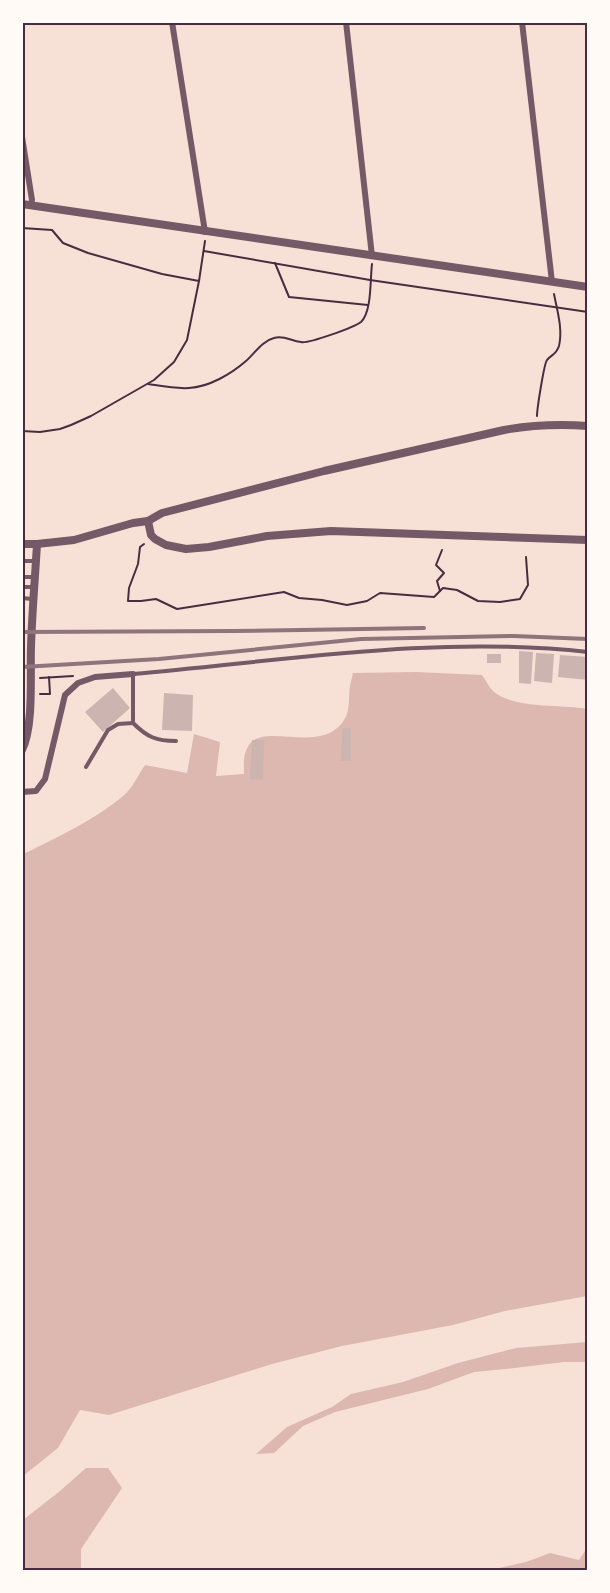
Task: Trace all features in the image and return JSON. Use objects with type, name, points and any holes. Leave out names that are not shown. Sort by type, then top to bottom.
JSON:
[{"type":"street","points":[[172,22],[205,232]]},
{"type":"street","points":[[346,22],[372,256]]},
{"type":"street","points":[[522,22],[552,282]]},
{"type":"street","points":[[22,137],[32,200],[27,205]]},
{"type":"street","points":[[27,205],[588,287]]},
{"type":"street","points":[[22,544],[74,540],[148,521],[162,513],[303,476],[504,430],[552,424],[588,426]]},
{"type":"street","points":[[148,521],[154,539],[166,545],[186,549],[267,536],[323,531],[588,540]]},
{"type":"street","points":[[22,750],[30,715],[32,603],[37,544]]},
{"type":"street","points":[[22,792],[36,791],[45,779],[64,695],[78,683],[95,677],[133,674]]},
{"type":"lane","points":[[22,561],[36,561]]},
{"type":"lane","points":[[22,577],[34,577]]},
{"type":"lane","points":[[22,587],[33,587]]},
{"type":"lane","points":[[22,598],[32,603]]},
{"type":"lane","points":[[176,741],[161,741],[140,730],[133,723],[133,674],[417,648],[549,647],[588,652]]},
{"type":"lane","points":[[86,767],[108,730],[118,724],[133,723]]},
{"type":"path","points":[[22,228],[52,230],[63,243],[88,254],[162,274],[199,281]]},
{"type":"path","points":[[22,431],[40,432],[60,429],[91,416],[146,384],[174,362],[187,340],[204,251],[205,232]]},
{"type":"path","points":[[204,251],[370,280],[588,312]]},
{"type":"path","points":[[146,384],[189,388],[207,384],[234,371],[264,342],[273,338],[281,337],[303,343],[360,323],[366,316],[368,305],[372,256]]},
{"type":"path","points":[[275,263],[289,297],[368,305]]},
{"type":"path","points":[[537,407],[544,368],[547,360],[555,355],[559,346],[560,324],[552,282]]},
{"type":"path","points":[[145,542],[140,547],[138,564],[129,588],[128,601],[141,602],[156,599],[177,609],[284,592],[299,598],[347,605],[367,601],[380,593],[434,597],[443,588],[457,590],[478,601],[500,602],[520,599],[528,585],[526,557]]},
{"type":"path","points":[[440,591],[437,581],[444,573],[436,565],[442,550]]},
{"type":"path","points":[[30,694],[50,694],[49,678]]},
{"type":"shaded area","points":[[416,672],[482,675],[493,691],[512,701],[587,709],[587,1296],[342,1346],[272,1364],[109,1415],[80,1410],[58,1448],[23,1476],[23,854],[100,813],[130,789],[145,765],[187,773],[194,734],[220,742],[216,776],[244,774],[245,754],[252,741],[274,736],[318,737],[331,732],[342,723],[348,710],[353,673]]},
{"type":"shaded area","points":[[587,1342],[587,1362],[564,1362],[474,1372],[428,1389],[335,1412],[303,1426],[274,1453],[256,1454],[287,1427],[332,1407],[351,1394],[403,1382],[458,1363],[516,1348]]},
{"type":"shaded area","points":[[86,1468],[108,1468],[122,1488],[81,1549],[81,1570],[23,1570],[23,1520]]},
{"type":"shaded area","points":[[587,1548],[587,1570],[498,1570],[550,1553],[579,1560]]},
{"type":"building","points":[[519,651],[533,652],[531,684],[519,683]]},
{"type":"building","points":[[536,653],[554,654],[552,683],[534,681]]},
{"type":"building","points":[[487,654],[501,654],[501,663],[487,663]]},
{"type":"building","points":[[560,655],[588,657],[588,680],[558,677]]},
{"type":"building","points":[[113,688],[130,708],[103,732],[85,712]]},
{"type":"building","points":[[164,693],[193,695],[192,731],[162,730]]},
{"type":"building","points":[[342,728],[351,728],[351,761],[341,761]]},
{"type":"building","points":[[252,740],[264,740],[263,780],[250,779]]},
{"type":"railway","points":[[22,632],[424,628]]},
{"type":"railway","points":[[22,667],[159,659],[361,639],[514,636],[588,639]]}]
